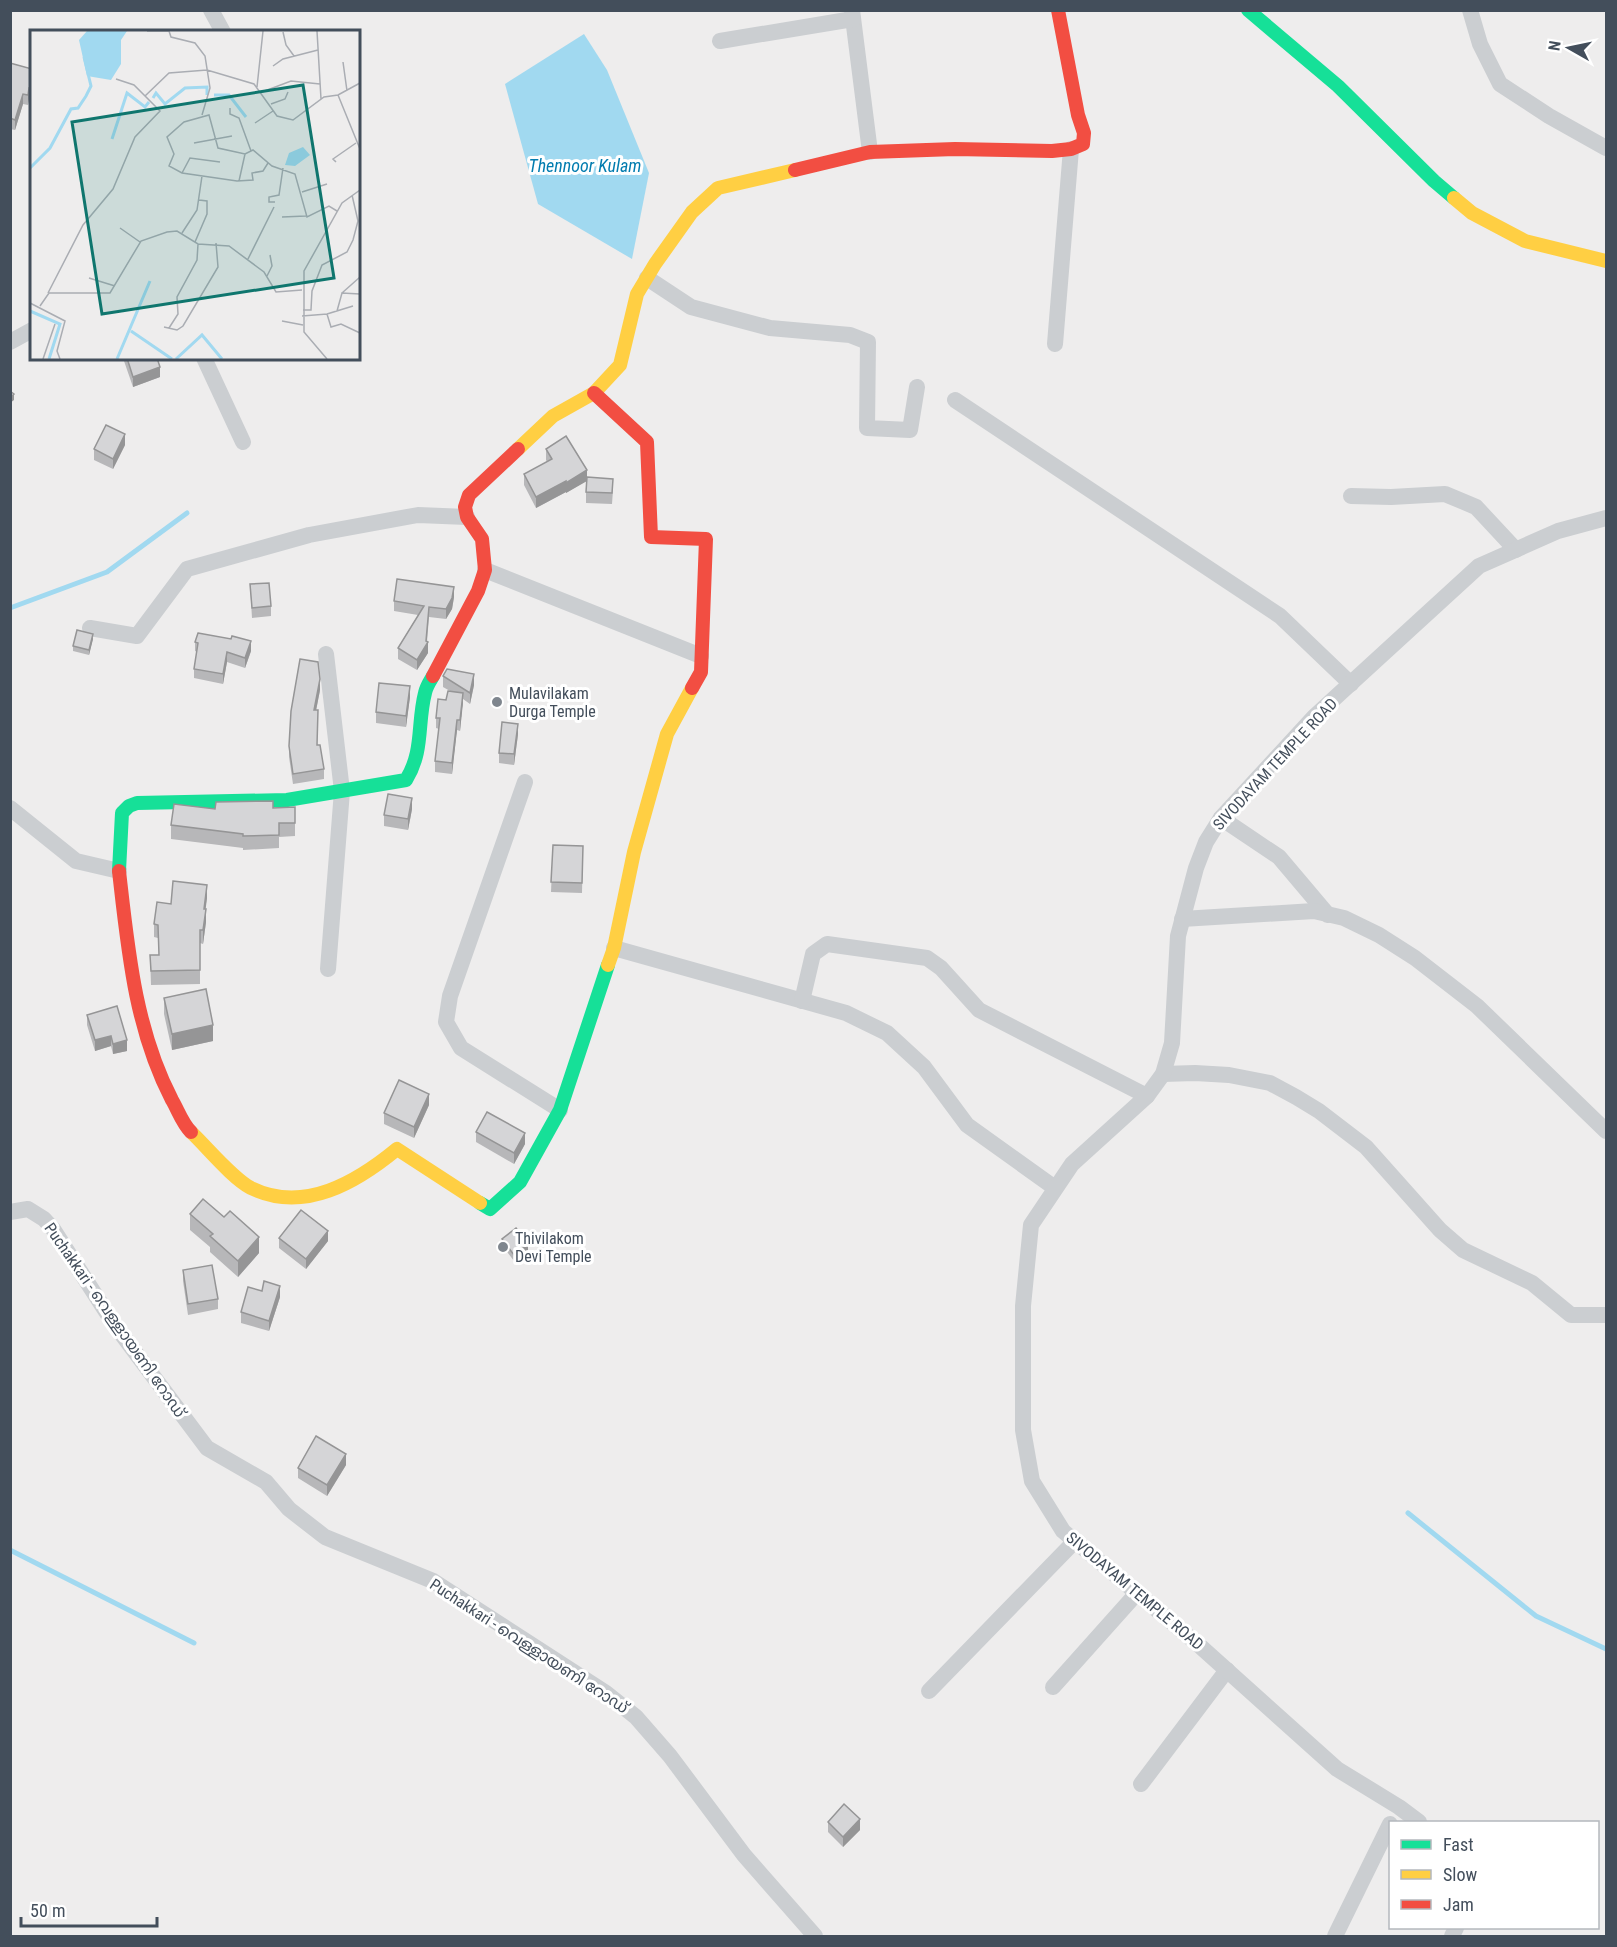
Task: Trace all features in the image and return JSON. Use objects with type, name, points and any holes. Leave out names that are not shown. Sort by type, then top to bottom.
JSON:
[{"type":"street","points":[[211,10],[222,30]]},
{"type":"street","points":[[594,393],[647,442],[651,537],[706,539],[701,672],[667,734],[634,852],[614,948],[560,1110],[520,1182],[490,1209],[397,1149],[374,1168],[345,1185],[313,1195],[280,1198],[250,1187],[187,1128],[162,1081],[143,1030],[128,952],[118,871],[122,813],[129,806],[137,803],[287,800],[406,780],[414,767],[418,749],[425,692],[478,591],[485,570],[482,539],[467,517],[465,507],[469,495],[553,416],[594,393],[620,365],[638,294],[692,212],[718,188],[870,152],[955,149],[1052,151],[1071,149],[1083,144],[1084,134],[1078,115],[1058,10]]},
{"type":"street","points":[[1248,10],[1338,86],[1434,181],[1472,213],[1525,241],[1606,261]]},
{"type":"street","points":[[1470,10],[1480,44],[1500,84],[1549,116],[1606,148]]},
{"type":"street","points":[[720,41],[853,15],[870,152]]},
{"type":"street","points":[[1055,344],[1071,149]]},
{"type":"street","points":[[647,278],[691,307],[770,328],[850,335],[868,342],[867,428],[910,430],[917,387]]},
{"type":"street","points":[[10,342],[30,331]]},
{"type":"street","points":[[205,360],[243,442]]},
{"type":"street","points":[[956,400],[1280,616],[1351,684]]},
{"type":"street","points":[[1351,496],[1391,497],[1444,494],[1476,507],[1516,550]]},
{"type":"street","points":[[90,628],[137,636],[187,569],[195,566],[309,535],[418,515],[467,517]]},
{"type":"street","name":"SIVODAYAM TEMPLE ROAD","points":[[1418,1821],[1337,1769],[1227,1670],[1063,1531],[1032,1481],[1023,1430],[1023,1306],[1031,1225],[1072,1164],[1147,1096],[1163,1074],[1172,1043],[1178,936],[1196,868],[1206,842],[1221,818],[1314,717],[1479,566],[1558,531],[1606,518]]},
{"type":"street","points":[[485,570],[701,656]]},
{"type":"street","points":[[326,654],[342,791],[328,969]]},
{"type":"street","points":[[525,782],[450,996],[446,1022],[461,1048],[560,1110]]},
{"type":"street","points":[[10,808],[76,861],[118,871]]},
{"type":"street","points":[[1221,818],[1279,857],[1328,915]]},
{"type":"street","points":[[1182,919],[1314,911],[1344,918],[1415,958],[1477,1006],[1606,1131]]},
{"type":"street","points":[[802,1001],[813,954],[827,944],[927,958],[941,968],[979,1010],[1147,1096]]},
{"type":"street","points":[[614,948],[846,1013],[887,1033],[924,1067],[967,1125],[1055,1188]]},
{"type":"street","points":[[1163,1074],[1229,1075],[1269,1083],[1296,1097],[1319,1111],[1366,1147],[1440,1230],[1463,1250],[1532,1283],[1570,1315],[1606,1316]]},
{"type":"street","name":"Puchakkari - വെള്ളായണി റോഡ്","points":[[10,1212],[28,1209],[53,1229],[114,1324],[207,1448],[266,1482],[289,1509],[325,1537],[433,1581],[606,1693],[636,1718],[670,1756],[744,1855],[815,1936]]},
{"type":"street","points":[[929,1690],[1075,1541]]},
{"type":"street","points":[[1053,1687],[1137,1593]]},
{"type":"street","points":[[1140,1784],[1227,1670]]},
{"type":"street","points":[[1392,1821],[1399,1807]]},
{"type":"street","points":[[1335,1936],[1389,1827]]},
{"type":"water","name":"Thennoor Kulam","points":[[584,34],[607,70],[649,173],[632,259],[538,204],[505,84]]},
{"type":"building","points":[[10,63],[30,68],[30,88],[28,95],[23,94],[15,120],[10,118]]},
{"type":"building","points":[[128,360],[158,360],[160,367],[133,377]]},
{"type":"building","points":[[106,425],[125,434],[113,459],[94,449]]},
{"type":"building","points":[[566,436],[587,470],[536,497],[524,474],[552,459],[546,449]]},
{"type":"building","points":[[587,477],[613,479],[612,493],[586,492]]},
{"type":"building","points":[[397,579],[454,587],[452,598],[446,609],[429,607],[426,641],[428,642],[417,660],[398,648],[424,606],[394,601]]},
{"type":"building","points":[[269,583],[271,606],[252,608],[250,584]]},
{"type":"building","points":[[77,630],[93,634],[89,650],[73,646]]},
{"type":"building","points":[[198,633],[231,639],[232,636],[251,641],[245,658],[227,652],[223,674],[194,669],[198,643],[195,642]]},
{"type":"building","points":[[300,659],[318,662],[320,679],[314,710],[318,710],[317,745],[320,745],[324,769],[293,774],[289,746],[291,711]]},
{"type":"building","points":[[447,669],[474,674],[470,693],[443,676]]},
{"type":"building","points":[[379,683],[410,686],[406,716],[376,712]]},
{"type":"building","points":[[448,691],[463,693],[452,763],[435,761],[440,718],[436,718],[438,699],[446,700]]},
{"type":"building","points":[[502,722],[518,724],[514,754],[499,753]]},
{"type":"building","points":[[388,794],[412,798],[408,819],[384,815]]},
{"type":"building","points":[[273,801],[273,808],[295,807],[295,823],[279,823],[279,835],[243,836],[243,834],[171,825],[174,804],[215,809],[216,802]]},
{"type":"building","points":[[553,845],[583,846],[582,883],[551,882]]},
{"type":"building","points":[[173,881],[207,885],[203,930],[200,930],[200,970],[151,971],[150,955],[159,955],[158,925],[154,924],[157,902],[171,904]]},
{"type":"building","points":[[206,989],[213,1025],[172,1034],[164,998]]},
{"type":"building","points":[[117,1006],[127,1040],[113,1044],[111,1036],[95,1040],[87,1015]]},
{"type":"building","points":[[399,1080],[429,1094],[414,1127],[384,1113]]},
{"type":"building","points":[[487,1112],[525,1133],[514,1153],[476,1132]]},
{"type":"building","points":[[203,1199],[224,1217],[230,1211],[259,1237],[238,1261],[210,1236],[213,1234],[190,1214]]},
{"type":"building","points":[[301,1210],[328,1231],[306,1259],[279,1238]]},
{"type":"building","points":[[516,1228],[528,1244],[514,1255],[502,1239]]},
{"type":"building","points":[[212,1265],[218,1299],[188,1304],[183,1270]]},
{"type":"building","points":[[264,1281],[280,1286],[269,1321],[241,1312],[248,1287],[262,1291]]},
{"type":"building","points":[[316,1436],[346,1454],[327,1485],[298,1468]]},
{"type":"building","points":[[844,1804],[860,1819],[843,1837],[828,1822]]},
{"type":"waterway","points":[[10,608],[107,572],[187,513]]},
{"type":"waterway","points":[[1408,1513],[1536,1616],[1606,1649]]},
{"type":"waterway","points":[[10,1550],[194,1643]]},
{"type":"traffic: fast","points":[[1248,10],[1338,86],[1454,198]]},
{"type":"traffic: fast","points":[[119,871],[122,813],[129,806],[137,803],[287,800],[406,780],[418,748],[425,693],[433,676]]},
{"type":"traffic: fast","points":[[480,1203],[490,1209],[520,1182],[560,1110],[608,965]]},
{"type":"traffic: slow","points":[[518,449],[553,416],[594,393],[620,365],[637,294],[692,212],[718,188],[795,170]]},
{"type":"traffic: slow","points":[[1454,198],[1472,213],[1525,241],[1606,261]]},
{"type":"traffic: slow","points":[[608,965],[614,948],[634,852],[667,734],[692,688]]},
{"type":"traffic: slow","points":[[191,1132],[244,1183],[271,1195],[291,1198],[329,1191],[365,1173],[397,1149],[480,1203]]},
{"type":"traffic: jam","points":[[795,170],[870,152],[955,149],[1052,151],[1071,149],[1083,144],[1084,133],[1078,115],[1058,10]]},
{"type":"traffic: jam","points":[[594,393],[647,442],[651,537],[706,539],[701,672],[692,688]]},
{"type":"traffic: jam","points":[[433,676],[478,591],[485,570],[482,539],[467,517],[465,507],[469,495],[518,449]]},
{"type":"traffic: jam","points":[[119,871],[130,959],[141,1017],[159,1073],[180,1116],[191,1132]]},
{"type":"place","name":"Mulavilakam Durga Temple","points":[[497,702]]},
{"type":"place","name":"Thivilakom Devi Temple","points":[[503,1247]]}]
